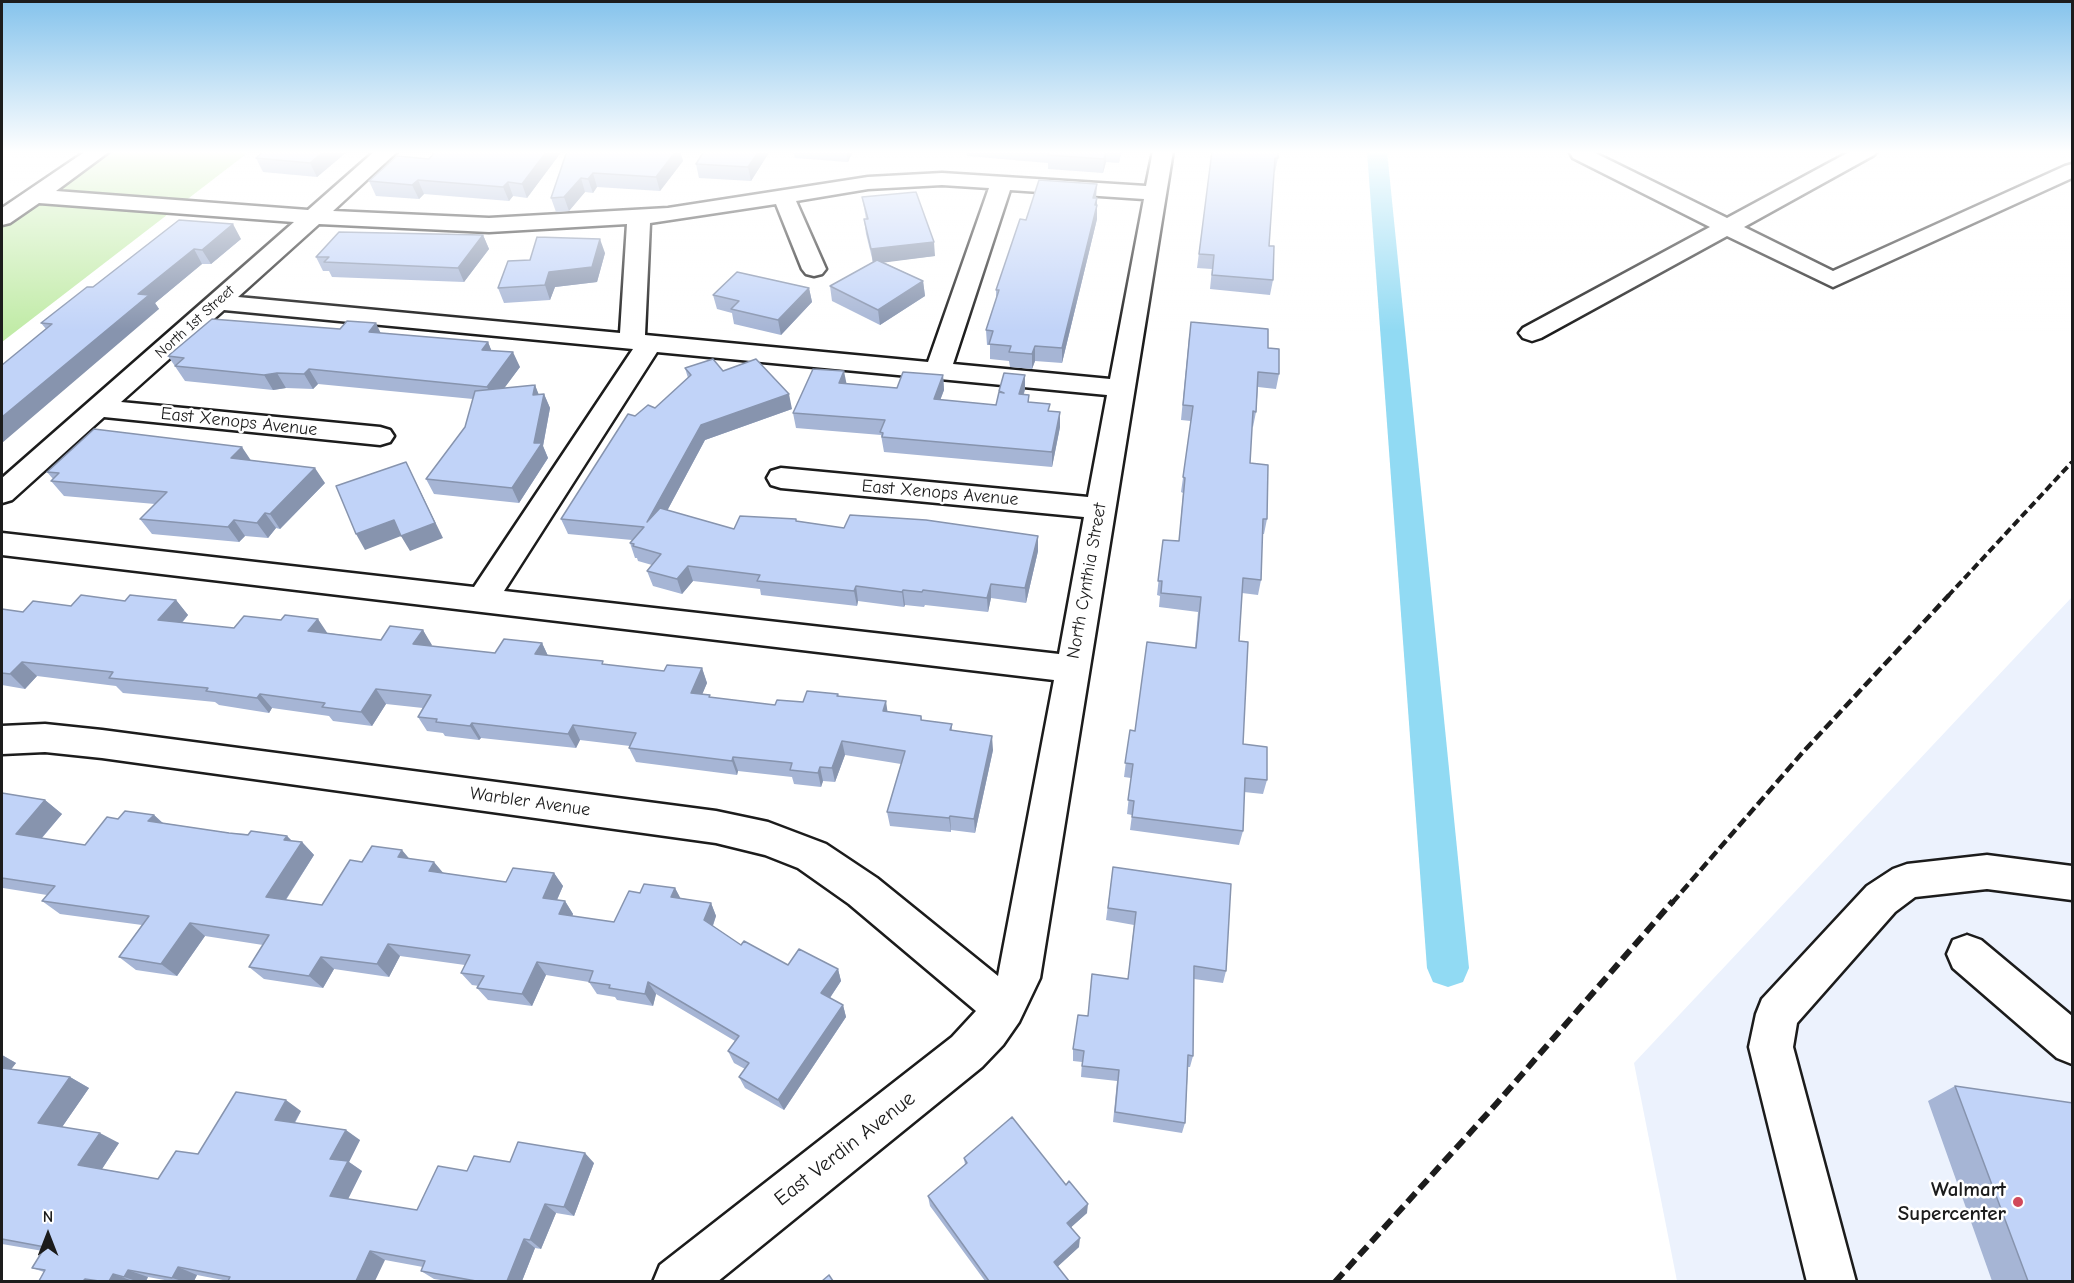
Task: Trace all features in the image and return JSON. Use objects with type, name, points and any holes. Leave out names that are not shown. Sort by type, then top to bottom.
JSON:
[{"type":"street","points":[[232,211],[489,225],[553,223],[668,215],[693,211]]},
{"type":"street","name":"North 1st Street","points":[[2,493],[321,211]]},
{"type":"street","points":[[789,211],[814,269]]},
{"type":"street","points":[[938,370],[992,211]]},
{"type":"street","name":"North Cynthia Street","points":[[1004,1008],[1019,978],[1153,211]]},
{"type":"street","points":[[1695,211],[1833,280],[1983,211]]},
{"type":"street","points":[[1532,333],[1757,211]]},
{"type":"street","points":[[482,600],[641,342],[639,217]]},
{"type":"street","points":[[218,302],[1121,388]]},
{"type":"street","name":"East Xenops Avenue","points":[[98,408],[380,436]]},
{"type":"street","name":"East Xenops Avenue","points":[[781,478],[1100,508]]},
{"type":"street","points":[[2,544],[1072,669]]},
{"type":"street","name":"Warbler Avenue","points":[[2,740],[45,738],[102,744],[716,826],[768,839],[812,856],[863,891],[1004,1008]]},
{"type":"street","points":[[1832,1281],[1771,1047],[1777,1014],[1881,899],[1907,881],[1953,874],[1987,872],[2073,883]]},
{"type":"street","points":[[1967,954],[2073,1043]]},
{"type":"street","name":"East Verdin Avenue","points":[[677,1281],[968,1052],[1004,1008]]},
{"type":"shaded area","points":[[2072,597],[2072,1281],[1677,1281],[1634,1063]]},
{"type":"green space","points":[[20,211],[172,211],[2,342],[2,223]]},
{"type":"building","points":[[866,211],[923,211],[934,242],[871,249],[864,219],[868,219]]},
{"type":"building","points":[[1029,211],[1096,211],[1062,348],[1035,346],[1032,354],[1009,352],[1011,346],[989,344],[993,331],[986,330],[999,290],[996,290],[1020,219],[1026,220]]},
{"type":"building","points":[[1204,211],[1271,211],[1269,246],[1274,246],[1273,280],[1212,275],[1214,255],[1199,254]]},
{"type":"building","points":[[179,220],[233,224],[202,250],[194,249],[138,294],[149,295],[2,417],[2,365],[52,324],[41,323],[87,287],[93,287]]},
{"type":"building","points":[[339,232],[483,235],[458,268],[324,262],[329,257],[316,257]]},
{"type":"building","points":[[537,237],[600,239],[592,267],[549,272],[545,285],[498,288],[508,261],[530,260]]},
{"type":"building","points":[[877,260],[923,281],[878,310],[830,286]]},
{"type":"building","points":[[737,272],[809,288],[778,320],[731,309],[739,301],[713,295]]},
{"type":"building","points":[[212,319],[340,329],[347,321],[376,323],[369,332],[488,342],[482,350],[513,352],[487,387],[309,369],[304,374],[264,375],[175,366],[184,358],[168,356]]},
{"type":"building","points":[[1191,322],[1268,329],[1268,348],[1279,349],[1279,374],[1258,372],[1256,412],[1253,411],[1250,463],[1268,465],[1267,519],[1263,519],[1261,580],[1243,578],[1239,641],[1248,642],[1243,744],[1267,747],[1267,780],[1245,778],[1243,831],[1132,817],[1134,801],[1128,800],[1133,764],[1125,763],[1130,730],[1135,731],[1147,642],[1196,648],[1201,597],[1161,593],[1162,581],[1158,581],[1163,540],[1179,541],[1185,478],[1183,477],[1193,406],[1183,405]]},
{"type":"building","points":[[713,359],[723,371],[756,359],[789,394],[701,425],[647,522],[660,508],[734,529],[740,516],[796,519],[796,521],[844,528],[850,515],[926,520],[1038,536],[1025,588],[991,584],[987,598],[923,590],[922,592],[903,590],[902,592],[856,586],[854,591],[757,581],[760,575],[688,566],[677,579],[647,571],[661,554],[633,546],[634,544],[630,543],[644,527],[561,519],[628,414],[635,416],[648,405],[655,408],[691,375],[685,368]]},
{"type":"building","points":[[813,369],[844,371],[839,383],[897,388],[903,372],[943,375],[934,399],[996,405],[999,392],[1004,393],[999,391],[1004,373],[1025,375],[1019,394],[1029,395],[1028,402],[1050,404],[1048,411],[1060,412],[1052,452],[882,437],[883,433],[880,432],[885,420],[793,413]]},
{"type":"building","points":[[535,385],[533,395],[544,394],[534,443],[542,443],[512,488],[426,479],[465,427],[475,391]]},
{"type":"building","points":[[94,429],[242,447],[231,458],[315,468],[270,514],[265,513],[257,523],[234,520],[228,527],[140,519],[167,492],[51,481],[59,473],[47,472]]},
{"type":"building","points":[[406,462],[435,523],[401,536],[394,520],[356,534],[336,486]]},
{"type":"building","points":[[81,595],[125,601],[130,595],[176,600],[158,620],[234,628],[244,616],[281,620],[285,615],[318,619],[308,631],[381,640],[390,626],[423,630],[413,644],[495,653],[504,639],[542,643],[535,654],[603,661],[602,664],[664,671],[667,665],[702,668],[691,693],[710,695],[709,697],[775,705],[777,700],[803,702],[807,691],[838,694],[837,696],[886,701],[883,711],[921,716],[921,720],[952,724],[950,730],[992,736],[974,819],[950,816],[949,818],[887,812],[905,751],[842,741],[832,768],[820,767],[818,773],[790,770],[792,763],[733,757],[732,761],[629,748],[636,733],[573,725],[568,734],[472,723],[470,726],[436,722],[437,719],[418,717],[431,695],[376,689],[361,712],[322,707],[325,703],[260,694],[257,698],[206,691],[208,688],[109,678],[113,672],[22,662],[10,674],[2,673],[2,609],[23,612],[33,601],[71,606]]},
{"type":"building","points":[[2,793],[45,800],[16,834],[85,845],[107,817],[118,819],[125,811],[154,815],[148,821],[229,833],[248,835],[251,831],[287,836],[284,840],[302,842],[266,897],[322,905],[350,860],[362,862],[372,846],[402,850],[398,857],[434,862],[429,871],[506,882],[513,868],[554,873],[543,898],[565,901],[559,914],[614,922],[629,891],[640,893],[644,884],[675,888],[671,897],[711,903],[704,920],[741,945],[744,941],[788,965],[799,949],[838,969],[821,993],[843,1005],[778,1100],[739,1077],[749,1063],[728,1051],[739,1036],[648,982],[645,994],[609,988],[610,985],[589,982],[593,971],[537,962],[522,994],[477,988],[484,976],[461,973],[470,955],[388,944],[377,964],[321,957],[309,976],[249,967],[269,935],[190,923],[161,964],[119,957],[149,916],[42,901],[55,886],[2,878]]},
{"type":"building","points":[[1113,867],[1231,884],[1226,971],[1194,966],[1193,1056],[1188,1055],[1185,1123],[1115,1112],[1119,1070],[1082,1066],[1084,1051],[1073,1049],[1078,1015],[1088,1016],[1092,974],[1128,979],[1136,912],[1108,908]]},
{"type":"building","points":[[2,1068],[70,1077],[38,1123],[100,1133],[78,1165],[158,1179],[176,1151],[198,1154],[236,1092],[286,1100],[275,1120],[346,1130],[330,1159],[348,1161],[330,1196],[417,1210],[438,1166],[467,1171],[474,1156],[510,1162],[518,1142],[585,1153],[564,1207],[545,1204],[530,1240],[524,1239],[507,1281],[476,1281],[421,1271],[425,1261],[370,1251],[356,1281],[228,1281],[230,1277],[178,1267],[172,1278],[128,1270],[124,1277],[113,1274],[109,1281],[85,1279],[83,1281],[39,1281],[45,1270],[32,1268],[45,1247],[2,1239]]},
{"type":"building","name":"Walmart Supercenter","points":[[1955,1086],[2073,1103],[2073,1281],[2028,1281]]},
{"type":"building","points":[[1012,1117],[1066,1185],[1069,1181],[1088,1204],[1067,1223],[1080,1238],[1054,1262],[1069,1281],[989,1281],[928,1196],[967,1163],[964,1158]]},
{"type":"building","points":[[829,1275],[833,1281],[822,1281]]},
{"type":"waterway","points":[[1382,211],[1448,968]]},
{"type":"railway","points":[[1948,596],[2072,462]]},
{"type":"railway","points":[[1672,903],[1803,752],[1949,595]]},
{"type":"railway","points":[[1335,1282],[1497,1103],[1673,901]]},
{"type":"place","name":"Walmart Supercenter","points":[[2018,1202]]}]
